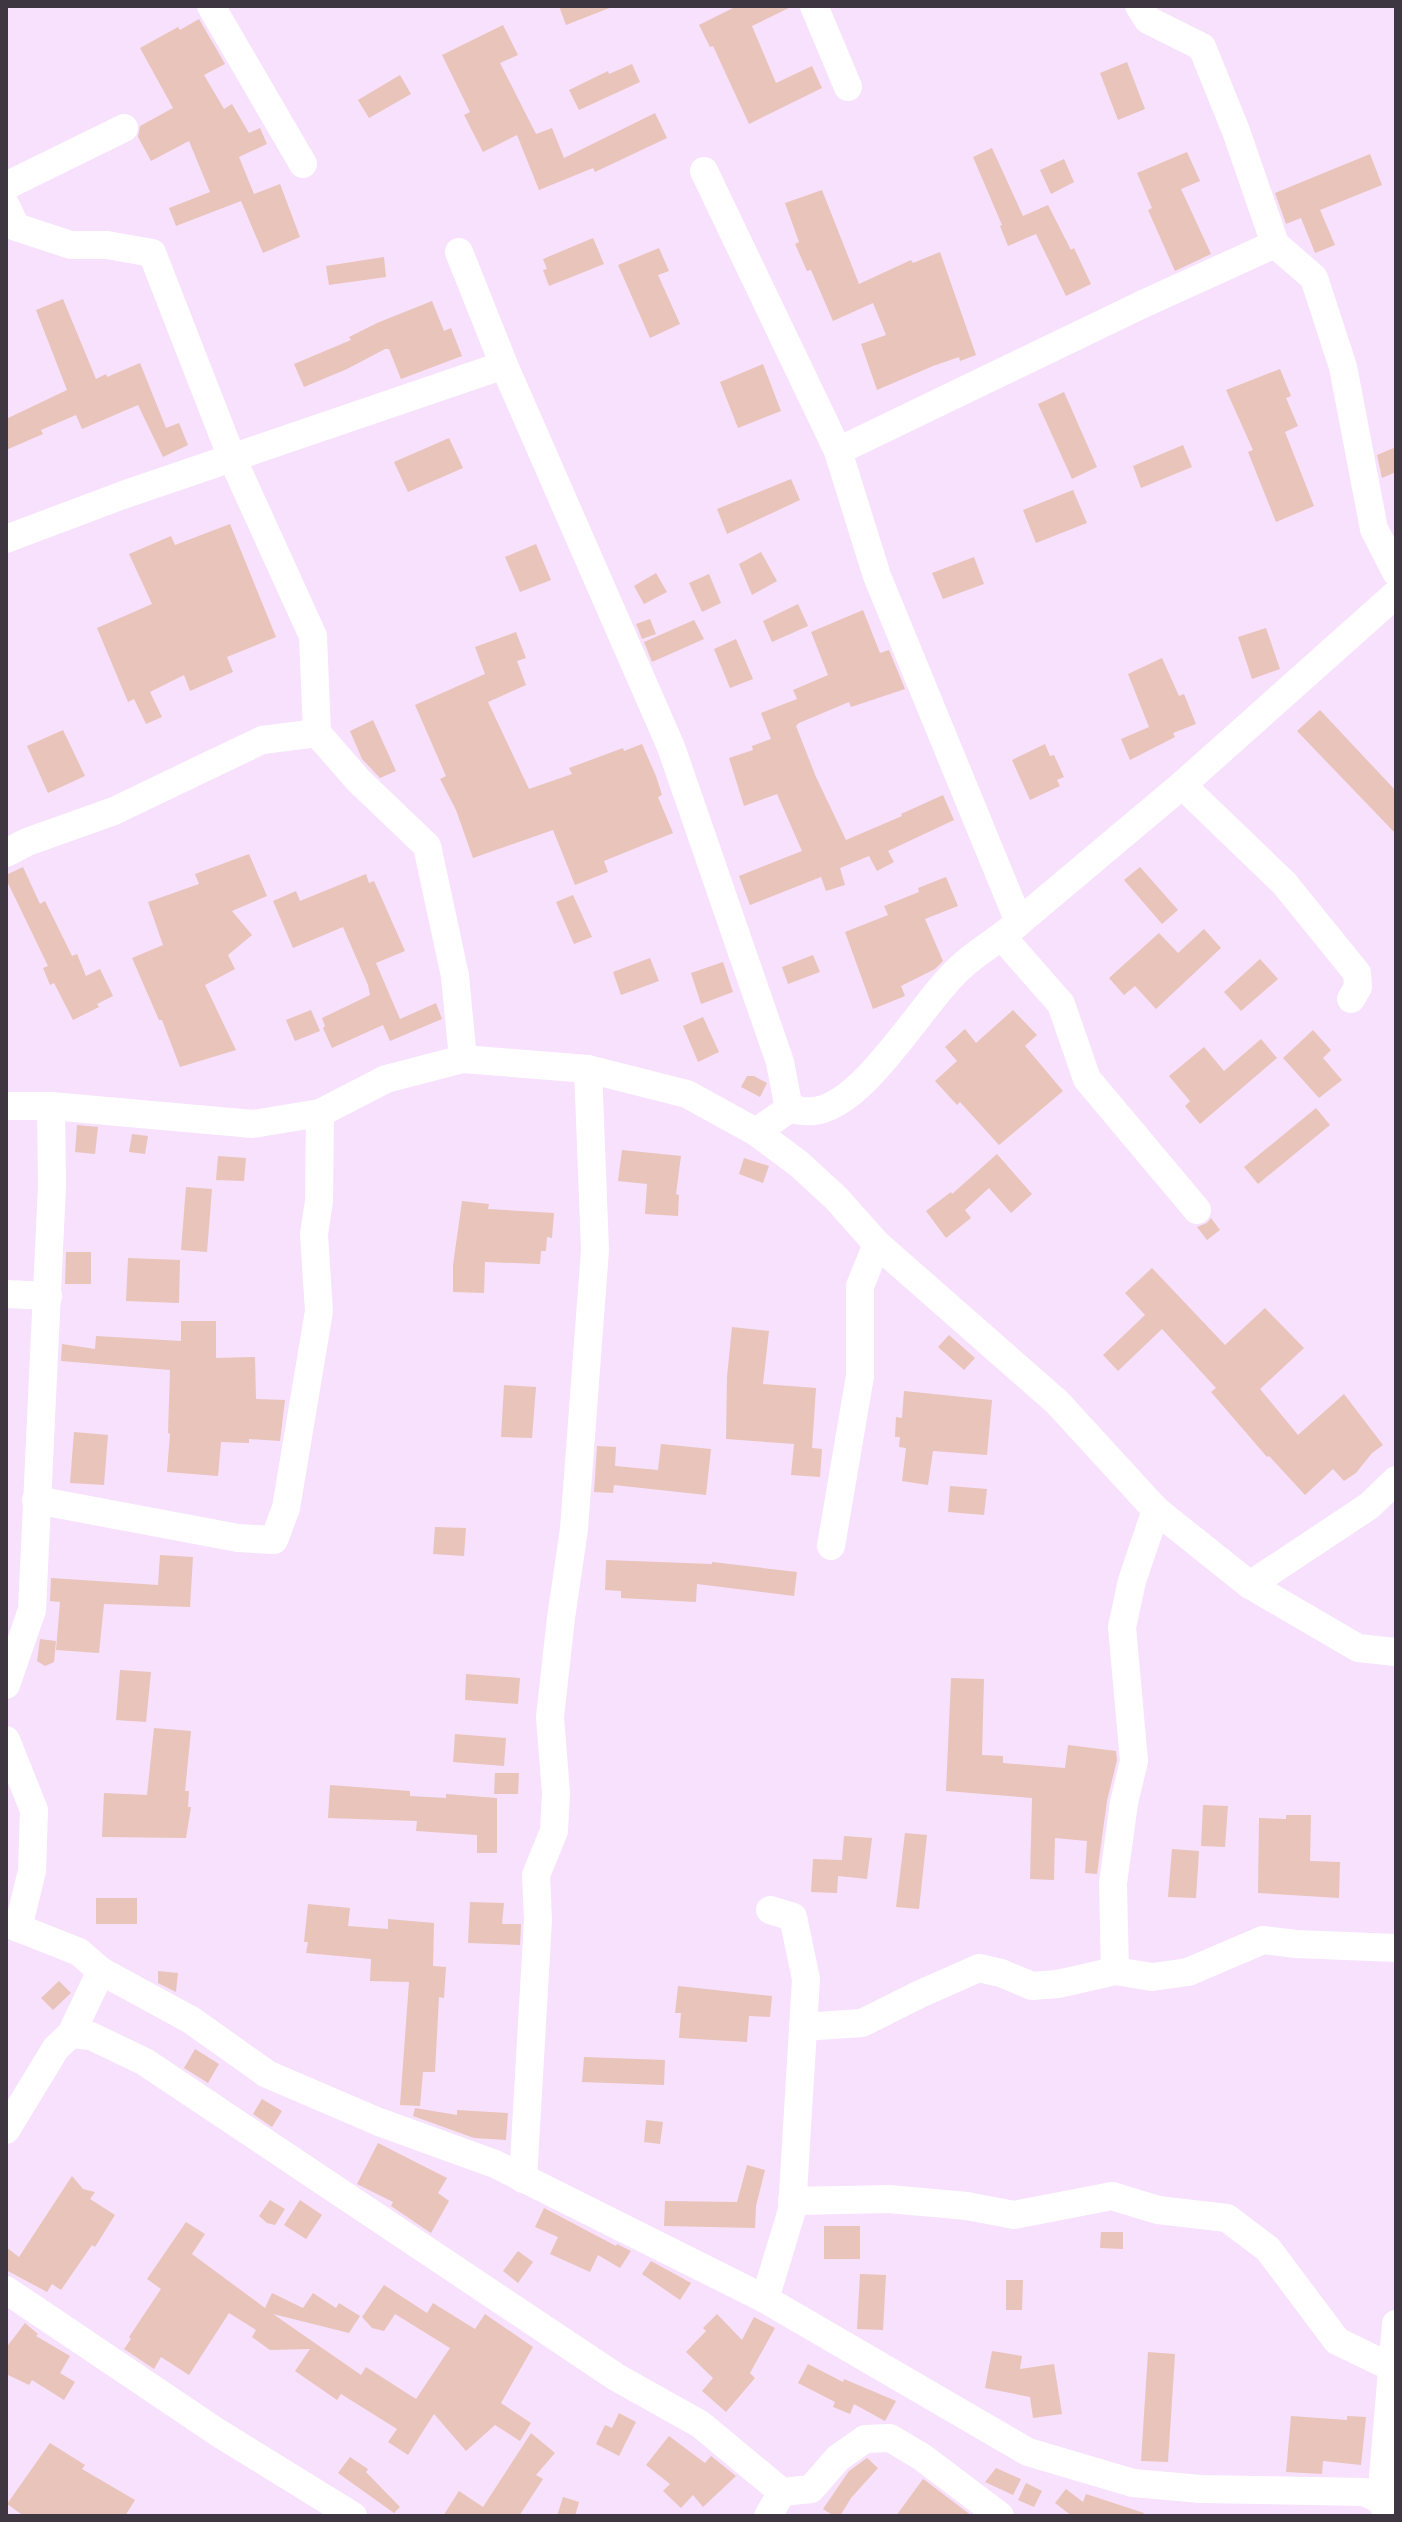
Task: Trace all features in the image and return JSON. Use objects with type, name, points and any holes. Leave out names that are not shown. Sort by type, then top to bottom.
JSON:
[{"type":"street","points":[[211,6],[303,164]]},
{"type":"street","points":[[814,6],[848,87]]},
{"type":"street","points":[[1139,6],[1148,20],[1202,47],[1236,131],[1275,244],[1314,278],[1343,367],[1374,529],[1396,572]]},
{"type":"street","points":[[6,186],[124,128]]},
{"type":"street","points":[[704,171],[838,451],[877,576],[1011,930],[1061,1004],[1087,1079],[1197,1210]]},
{"type":"street","points":[[6,206],[16,227],[71,245],[107,245],[152,253],[232,458],[313,636],[317,733],[359,781],[427,846],[455,976],[463,1059]]},
{"type":"street","points":[[838,451],[1275,244]]},
{"type":"street","points":[[459,252],[504,365],[671,747],[780,1062],[789,1109]]},
{"type":"street","points":[[6,539],[123,495],[504,365]]},
{"type":"street","points":[[756,1132],[789,1109],[814,1111],[839,1102],[887,1056],[960,967],[1011,930],[1182,785],[1396,594]]},
{"type":"street","points":[[6,853],[27,842],[114,811],[262,740],[317,733]]},
{"type":"street","points":[[1182,785],[1284,883],[1357,973],[1358,987],[1351,999]]},
{"type":"street","points":[[6,1106],[51,1106],[253,1124],[320,1113],[386,1079],[463,1059],[588,1069],[687,1094],[756,1132],[799,1164],[827,1189],[877,1244],[1057,1402],[1156,1510],[1250,1585],[1358,1648],[1396,1652]]},
{"type":"street","points":[[523,2179],[538,1920],[536,1875],[554,1831],[556,1793],[550,1717],[574,1529],[595,1250],[588,1069]]},
{"type":"street","points":[[6,1685],[32,1610],[48,1296],[51,1106]]},
{"type":"street","points":[[36,1500],[238,1538],[274,1540],[286,1508],[319,1311],[314,1234],[319,1201],[320,1113]]},
{"type":"street","points":[[831,1546],[860,1376],[860,1286],[877,1244]]},
{"type":"street","points":[[6,1294],[48,1296]]},
{"type":"street","points":[[1250,1585],[1369,1506],[1396,1480]]},
{"type":"street","points":[[1115,1971],[1113,1883],[1124,1803],[1134,1761],[1122,1627],[1132,1581],[1156,1510]]},
{"type":"street","points":[[6,1740],[34,1810],[32,1871],[12,1925],[79,1952],[101,1971],[191,2020],[267,2074],[379,2122],[495,2164],[765,2299],[1028,2452],[1133,2483],[1201,2489],[1364,2492],[1384,2508]]},
{"type":"street","points":[[765,2299],[792,2201],[806,1979],[793,1917],[770,1910]]},
{"type":"street","points":[[803,2027],[862,2023],[979,1968],[1032,1986],[1058,1984],[1115,1971],[1152,1977],[1188,1972],[1263,1940],[1396,1948]]},
{"type":"street","points":[[6,2130],[56,2048],[71,2034],[101,1971]]},
{"type":"street","points":[[71,2034],[91,2036],[145,2062],[616,2377],[700,2424],[775,2504],[811,2489],[838,2458],[865,2439],[890,2438],[922,2457],[1000,2516]]},
{"type":"street","points":[[792,2201],[889,2199],[967,2206],[1014,2215],[1112,2196],[1158,2210],[1227,2218],[1268,2249],[1337,2341],[1393,2368]]},
{"type":"street","points":[[6,2290],[217,2432],[353,2516]]},
{"type":"street","points":[[1384,2508],[1396,2324]]},
{"type":"building","points":[[559,6],[612,6],[612,7],[566,25]]},
{"type":"building","points":[[737,6],[793,6],[752,26],[776,83],[812,66],[822,88],[749,124],[713,46],[710,47],[699,25]]},
{"type":"building","points":[[199,19],[225,64],[204,75],[224,109],[232,104],[249,133],[260,128],[267,144],[239,157],[254,194],[280,184],[300,237],[263,253],[241,201],[176,226],[169,208],[210,192],[189,141],[151,161],[138,137],[140,126],[173,108],[140,48]]},
{"type":"building","points":[[503,25],[518,55],[500,63],[536,134],[552,128],[564,158],[655,113],[667,138],[595,172],[593,168],[539,190],[517,135],[483,152],[464,115],[470,112],[442,55]]},
{"type":"building","points":[[1127,62],[1145,109],[1118,120],[1100,73]]},
{"type":"building","points":[[632,64],[640,82],[579,110],[569,90],[608,71],[609,74]]},
{"type":"building","points":[[400,75],[411,94],[369,118],[358,100]]},
{"type":"building","points":[[992,148],[1023,216],[1048,205],[1091,284],[1066,296],[1036,234],[1008,246],[973,157]]},
{"type":"building","points":[[1187,152],[1200,181],[1181,189],[1211,254],[1175,271],[1148,210],[1152,208],[1137,173]]},
{"type":"building","points":[[1370,154],[1382,185],[1320,210],[1335,245],[1315,253],[1301,218],[1286,224],[1275,193]]},
{"type":"building","points":[[1064,159],[1074,182],[1051,194],[1040,170]]},
{"type":"building","points":[[822,190],[859,284],[911,260],[913,263],[940,252],[976,355],[933,366],[877,390],[861,344],[886,335],[873,303],[833,321],[811,270],[807,271],[795,244],[799,242],[785,203]]},
{"type":"building","points":[[593,238],[604,264],[549,286],[543,259]]},
{"type":"building","points":[[659,248],[669,271],[658,275],[680,324],[650,338],[618,265]]},
{"type":"building","points":[[384,257],[386,277],[329,285],[326,266]]},
{"type":"building","points":[[63,299],[96,379],[140,363],[166,428],[179,423],[188,445],[163,457],[138,405],[82,429],[76,415],[6,450],[6,419],[67,390],[36,310]]},
{"type":"building","points":[[432,301],[444,331],[451,328],[462,356],[401,379],[389,349],[385,349],[304,387],[294,364],[351,340],[349,337],[377,323]]},
{"type":"building","points":[[763,364],[781,411],[738,428],[720,382]]},
{"type":"building","points":[[1280,369],[1291,396],[1286,398],[1298,426],[1285,432],[1314,506],[1276,522],[1248,452],[1253,450],[1226,390]]},
{"type":"building","points":[[1064,392],[1097,467],[1072,479],[1038,404]]},
{"type":"building","points":[[449,438],[463,468],[408,492],[394,462]]},
{"type":"building","points":[[1183,445],[1192,467],[1141,488],[1133,466]]},
{"type":"building","points":[[1396,447],[1396,472],[1382,478],[1377,455]]},
{"type":"building","points":[[791,479],[800,500],[727,534],[717,509]]},
{"type":"building","points":[[1073,490],[1087,523],[1036,543],[1023,510]]},
{"type":"building","points":[[230,524],[276,637],[227,657],[233,672],[190,691],[184,675],[150,692],[162,717],[146,724],[134,699],[128,702],[97,628],[152,604],[129,554],[171,536],[175,545]]},
{"type":"building","points":[[536,544],[551,580],[520,592],[505,557]]},
{"type":"building","points":[[761,552],[777,581],[752,595],[739,564]]},
{"type":"building","points":[[974,557],[984,584],[943,599],[932,573]]},
{"type":"building","points":[[656,573],[667,592],[644,604],[634,586]]},
{"type":"building","points":[[709,574],[721,603],[702,612],[689,583]]},
{"type":"building","points":[[798,604],[808,626],[772,642],[763,621]]},
{"type":"building","points":[[863,610],[880,653],[889,650],[905,689],[851,707],[849,702],[799,723],[796,726],[816,777],[846,840],[943,795],[954,820],[888,851],[894,862],[877,871],[869,856],[840,868],[845,885],[826,891],[821,877],[750,905],[739,876],[802,851],[777,794],[744,806],[729,758],[753,750],[752,746],[771,739],[761,713],[797,699],[793,690],[828,675],[811,632]]},
{"type":"building","points":[[650,619],[656,634],[642,639],[636,624]]},
{"type":"building","points":[[694,620],[704,639],[652,662],[644,642]]},
{"type":"building","points":[[1266,628],[1280,669],[1252,679],[1238,637]]},
{"type":"building","points":[[516,632],[526,658],[517,661],[526,685],[488,702],[529,789],[572,774],[569,768],[642,744],[656,776],[662,795],[658,797],[673,833],[604,861],[608,872],[575,885],[553,830],[473,858],[456,810],[440,779],[446,776],[415,705],[485,674],[475,647]]},
{"type":"building","points":[[736,639],[753,679],[730,688],[714,649]]},
{"type":"building","points":[[1162,658],[1179,696],[1184,694],[1196,724],[1173,733],[1175,737],[1130,760],[1121,739],[1149,727],[1128,674]]},
{"type":"building","points":[[1320,710],[1396,791],[1396,834],[1297,731]]},
{"type":"building","points":[[373,720],[396,771],[380,778],[362,759],[350,731]]},
{"type":"building","points":[[63,730],[85,776],[48,793],[27,746]]},
{"type":"building","points":[[1045,744],[1064,777],[1057,780],[1060,786],[1030,800],[1012,760]]},
{"type":"building","points":[[249,854],[267,896],[232,911],[252,935],[228,955],[235,969],[205,985],[236,1050],[180,1067],[162,1020],[159,1020],[132,958],[163,945],[148,902],[199,884],[195,874]]},
{"type":"building","points":[[23,867],[40,904],[45,901],[72,956],[77,954],[86,976],[100,969],[113,996],[73,1020],[54,983],[50,985],[43,968],[48,966],[6,879],[6,875]]},
{"type":"building","points":[[1140,867],[1178,910],[1162,924],[1124,880]]},
{"type":"building","points":[[366,874],[369,883],[374,881],[405,951],[376,963],[400,1019],[436,1003],[442,1019],[390,1041],[383,1025],[332,1048],[322,1018],[370,995],[368,985],[343,927],[293,948],[273,901],[296,891],[300,901]]},
{"type":"building","points":[[946,877],[958,906],[925,919],[943,961],[935,969],[901,986],[905,996],[873,1009],[845,932],[888,915],[884,906]]},
{"type":"building","points":[[573,895],[592,937],[574,944],[556,902]]},
{"type":"building","points":[[1204,929],[1221,948],[1156,1009],[1135,986],[1124,995],[1109,978],[1159,933],[1178,953]]},
{"type":"building","points":[[813,955],[820,972],[788,984],[782,967]]},
{"type":"building","points":[[650,958],[659,981],[621,995],[613,972]]},
{"type":"building","points":[[1260,959],[1278,979],[1241,1011],[1224,992]]},
{"type":"building","points":[[723,962],[733,992],[701,1004],[691,973]]},
{"type":"building","points":[[311,1010],[320,1031],[295,1041],[286,1020]]},
{"type":"building","points":[[1013,1010],[1037,1035],[1025,1046],[1063,1091],[999,1145],[960,1102],[957,1105],[935,1081],[957,1061],[945,1047],[965,1029],[976,1043]]},
{"type":"building","points":[[703,1017],[719,1052],[698,1062],[683,1026]]},
{"type":"building","points":[[1313,1030],[1331,1050],[1323,1058],[1342,1080],[1319,1098],[1283,1058]]},
{"type":"building","points":[[1261,1039],[1277,1058],[1200,1124],[1185,1106],[1190,1101],[1169,1076],[1204,1047],[1224,1071]]},
{"type":"building","points":[[747,1076],[767,1083],[760,1097],[741,1087]]},
{"type":"building","points":[[1316,1108],[1330,1125],[1258,1184],[1244,1167]]},
{"type":"building","points":[[77,1125],[98,1127],[95,1154],[75,1152]]},
{"type":"building","points":[[132,1134],[148,1136],[145,1154],[129,1152]]},
{"type":"building","points":[[622,1150],[681,1156],[676,1194],[679,1195],[678,1216],[645,1214],[647,1184],[618,1181]]},
{"type":"building","points":[[997,1154],[1032,1194],[1011,1213],[989,1188],[965,1210],[971,1218],[946,1238],[926,1211],[952,1194]]},
{"type":"building","points":[[218,1156],[246,1158],[244,1181],[216,1180]]},
{"type":"building","points":[[744,1158],[769,1166],[763,1183],[739,1174]]},
{"type":"building","points":[[186,1187],[212,1189],[207,1252],[181,1250]]},
{"type":"building","points":[[462,1201],[489,1204],[488,1209],[554,1213],[552,1238],[547,1237],[546,1251],[541,1251],[540,1264],[485,1262],[484,1293],[453,1292],[453,1265]]},
{"type":"building","points":[[1211,1218],[1220,1230],[1207,1240],[1197,1227]]},
{"type":"building","points":[[66,1252],[91,1252],[91,1284],[65,1284]]},
{"type":"building","points":[[128,1258],[180,1260],[179,1303],[126,1301]]},
{"type":"building","points":[[1152,1268],[1225,1345],[1265,1308],[1304,1348],[1260,1389],[1298,1435],[1344,1394],[1383,1445],[1344,1481],[1333,1469],[1305,1495],[1267,1457],[1211,1392],[1216,1388],[1162,1329],[1118,1371],[1103,1355],[1145,1315],[1125,1293]]},
{"type":"building","points":[[181,1321],[216,1321],[216,1358],[255,1357],[256,1399],[285,1400],[280,1441],[249,1439],[249,1443],[221,1442],[218,1476],[167,1472],[170,1370],[61,1361],[62,1344],[95,1349],[96,1336],[181,1341]]},
{"type":"building","points":[[732,1327],[769,1331],[763,1384],[816,1388],[812,1448],[822,1449],[820,1477],[791,1475],[794,1444],[726,1439]]},
{"type":"building","points":[[949,1335],[975,1358],[964,1370],[938,1347]]},
{"type":"building","points":[[504,1385],[536,1387],[532,1438],[501,1437]]},
{"type":"building","points":[[904,1391],[992,1400],[987,1455],[933,1451],[928,1485],[902,1481],[906,1448],[899,1447],[900,1437],[895,1437],[896,1417],[902,1418]]},
{"type":"building","points":[[74,1432],[108,1435],[104,1485],[70,1483]]},
{"type":"building","points":[[661,1444],[711,1449],[706,1495],[614,1485],[613,1493],[594,1492],[597,1446],[616,1447],[615,1466],[658,1470]]},
{"type":"building","points":[[950,1486],[987,1489],[984,1515],[948,1512]]},
{"type":"building","points":[[435,1527],[466,1528],[464,1556],[433,1554]]},
{"type":"building","points":[[160,1555],[193,1557],[190,1607],[104,1604],[99,1653],[56,1650],[60,1602],[50,1601],[51,1578],[158,1585]]},
{"type":"building","points":[[606,1560],[712,1562],[797,1572],[794,1596],[697,1584],[696,1602],[621,1598],[621,1591],[605,1590]]},
{"type":"building","points":[[40,1639],[56,1641],[54,1662],[45,1666],[37,1661]]},
{"type":"building","points":[[120,1670],[151,1672],[146,1722],[116,1720]]},
{"type":"building","points":[[466,1674],[520,1678],[518,1704],[465,1700]]},
{"type":"building","points":[[951,1678],[984,1679],[982,1755],[1003,1756],[1003,1763],[1065,1768],[1068,1745],[1116,1751],[1097,1874],[1085,1873],[1087,1841],[1055,1838],[1054,1880],[1030,1879],[1032,1798],[946,1791]]},
{"type":"building","points":[[154,1728],[191,1731],[185,1791],[189,1791],[188,1807],[191,1807],[186,1838],[102,1837],[104,1793],[147,1795]]},
{"type":"building","points":[[455,1734],[506,1738],[504,1766],[453,1762]]},
{"type":"building","points":[[495,1773],[519,1773],[518,1794],[494,1794]]},
{"type":"building","points":[[330,1785],[410,1791],[410,1796],[446,1798],[446,1794],[497,1798],[497,1853],[477,1853],[477,1835],[416,1831],[417,1821],[328,1818]]},
{"type":"building","points":[[1203,1805],[1228,1806],[1225,1847],[1201,1846]]},
{"type":"building","points":[[1286,1815],[1311,1815],[1310,1861],[1340,1862],[1339,1898],[1258,1893],[1259,1818],[1286,1819]]},
{"type":"building","points":[[905,1833],[927,1835],[919,1909],[896,1907]]},
{"type":"building","points":[[844,1836],[872,1838],[867,1879],[838,1876],[837,1893],[811,1892],[813,1859],[842,1860]]},
{"type":"building","points":[[1172,1849],[1199,1851],[1196,1898],[1168,1897]]},
{"type":"building","points":[[96,1898],[137,1898],[137,1924],[96,1924]]},
{"type":"building","points":[[470,1902],[504,1903],[502,1924],[521,1924],[520,1945],[468,1943]]},
{"type":"building","points":[[308,1904],[350,1908],[348,1926],[388,1929],[388,1919],[434,1923],[433,1966],[446,1967],[444,1998],[439,1997],[435,2072],[423,2072],[420,2106],[400,2105],[409,1982],[370,1981],[371,1959],[306,1953],[308,1942],[304,1942]]},
{"type":"building","points":[[158,1971],[178,1973],[176,1992],[158,1983]]},
{"type":"building","points":[[59,1981],[71,1993],[53,2010],[41,1998]]},
{"type":"building","points":[[678,1986],[772,1996],[770,2017],[749,2016],[747,2042],[679,2038],[681,2013],[675,2013]]},
{"type":"building","points":[[195,2049],[219,2064],[208,2083],[184,2068]]},
{"type":"building","points":[[584,2057],[665,2060],[664,2085],[582,2082]]},
{"type":"building","points":[[262,2099],[282,2111],[272,2127],[253,2114]]},
{"type":"building","points":[[415,2108],[457,2115],[457,2110],[508,2113],[506,2140],[474,2138],[413,2116]]},
{"type":"building","points":[[646,2120],[663,2122],[660,2144],[644,2142]]},
{"type":"building","points":[[378,2143],[447,2178],[438,2193],[449,2201],[431,2233],[391,2206],[393,2202],[357,2184]]},
{"type":"building","points":[[747,2165],[765,2170],[756,2206],[755,2228],[664,2226],[665,2201],[737,2202]]},
{"type":"building","points":[[72,2176],[83,2189],[95,2192],[90,2199],[115,2215],[95,2247],[92,2245],[61,2290],[52,2284],[47,2292],[6,2270],[6,2247],[19,2257]]},
{"type":"building","points":[[270,2200],[285,2209],[275,2225],[259,2216]]},
{"type":"building","points":[[300,2200],[322,2215],[306,2239],[284,2225]]},
{"type":"building","points":[[544,2208],[631,2251],[620,2268],[598,2255],[590,2272],[550,2254],[558,2237],[535,2227]]},
{"type":"building","points":[[186,2222],[205,2234],[192,2254],[265,2308],[272,2293],[303,2308],[313,2293],[336,2308],[339,2303],[360,2316],[349,2333],[273,2314],[361,2375],[366,2367],[416,2399],[450,2348],[395,2314],[384,2331],[372,2328],[362,2317],[384,2285],[427,2313],[433,2303],[475,2329],[485,2314],[533,2347],[501,2403],[531,2423],[520,2441],[495,2425],[466,2451],[434,2414],[408,2455],[388,2442],[397,2429],[341,2394],[337,2400],[295,2371],[310,2349],[270,2350],[252,2337],[256,2330],[229,2313],[189,2375],[161,2357],[154,2369],[124,2349],[161,2289],[147,2279]]},
{"type":"building","points":[[824,2226],[860,2226],[860,2259],[824,2259]]},
{"type":"building","points":[[1101,2232],[1123,2232],[1123,2249],[1100,2248]]},
{"type":"building","points":[[518,2251],[533,2262],[518,2283],[503,2271]]},
{"type":"building","points":[[651,2261],[691,2283],[680,2300],[642,2274]]},
{"type":"building","points":[[860,2274],[886,2275],[883,2330],[857,2329]]},
{"type":"building","points":[[1006,2280],[1023,2280],[1022,2310],[1006,2310]]},
{"type":"building","points":[[717,2314],[742,2340],[754,2317],[775,2328],[750,2373],[755,2378],[726,2412],[702,2391],[713,2378],[686,2352]]},
{"type":"building","points":[[25,2323],[38,2334],[36,2336],[70,2356],[60,2373],[75,2382],[64,2400],[32,2380],[29,2385],[6,2374],[6,2348]]},
{"type":"building","points":[[992,2351],[1022,2356],[1020,2369],[1054,2364],[1062,2414],[1033,2418],[1030,2397],[985,2388]]},
{"type":"building","points":[[1148,2352],[1175,2354],[1168,2462],[1141,2461]]},
{"type":"building","points":[[808,2364],[843,2382],[844,2379],[896,2401],[885,2421],[854,2404],[850,2414],[833,2407],[835,2402],[798,2383]]},
{"type":"building","points":[[619,2413],[636,2422],[619,2456],[596,2444],[605,2425],[612,2428]]},
{"type":"building","points":[[1291,2416],[1347,2420],[1347,2416],[1366,2417],[1361,2465],[1323,2461],[1322,2474],[1286,2472]]},
{"type":"building","points":[[531,2433],[555,2453],[536,2475],[543,2479],[519,2516],[443,2516],[459,2491],[483,2507]]},
{"type":"building","points":[[669,2436],[705,2463],[711,2456],[736,2476],[703,2507],[693,2495],[681,2508],[663,2491],[670,2484],[646,2465]]},
{"type":"building","points":[[50,2443],[85,2465],[82,2469],[135,2500],[125,2516],[24,2516],[7,2504]]},
{"type":"building","points":[[350,2457],[368,2469],[366,2472],[400,2507],[394,2513],[338,2473]]},
{"type":"building","points":[[867,2458],[878,2468],[851,2498],[840,2516],[823,2509],[849,2471]]},
{"type":"building","points":[[996,2468],[1021,2479],[1013,2495],[985,2482]]},
{"type":"building","points":[[923,2479],[926,2481],[972,2516],[896,2516]]},
{"type":"building","points":[[1026,2483],[1042,2491],[1034,2507],[1018,2500]]},
{"type":"building","points":[[1066,2489],[1083,2502],[1086,2494],[1144,2513],[1143,2516],[1072,2516],[1055,2503]]},
{"type":"building","points":[[563,2497],[579,2502],[575,2516],[557,2516]]}]
